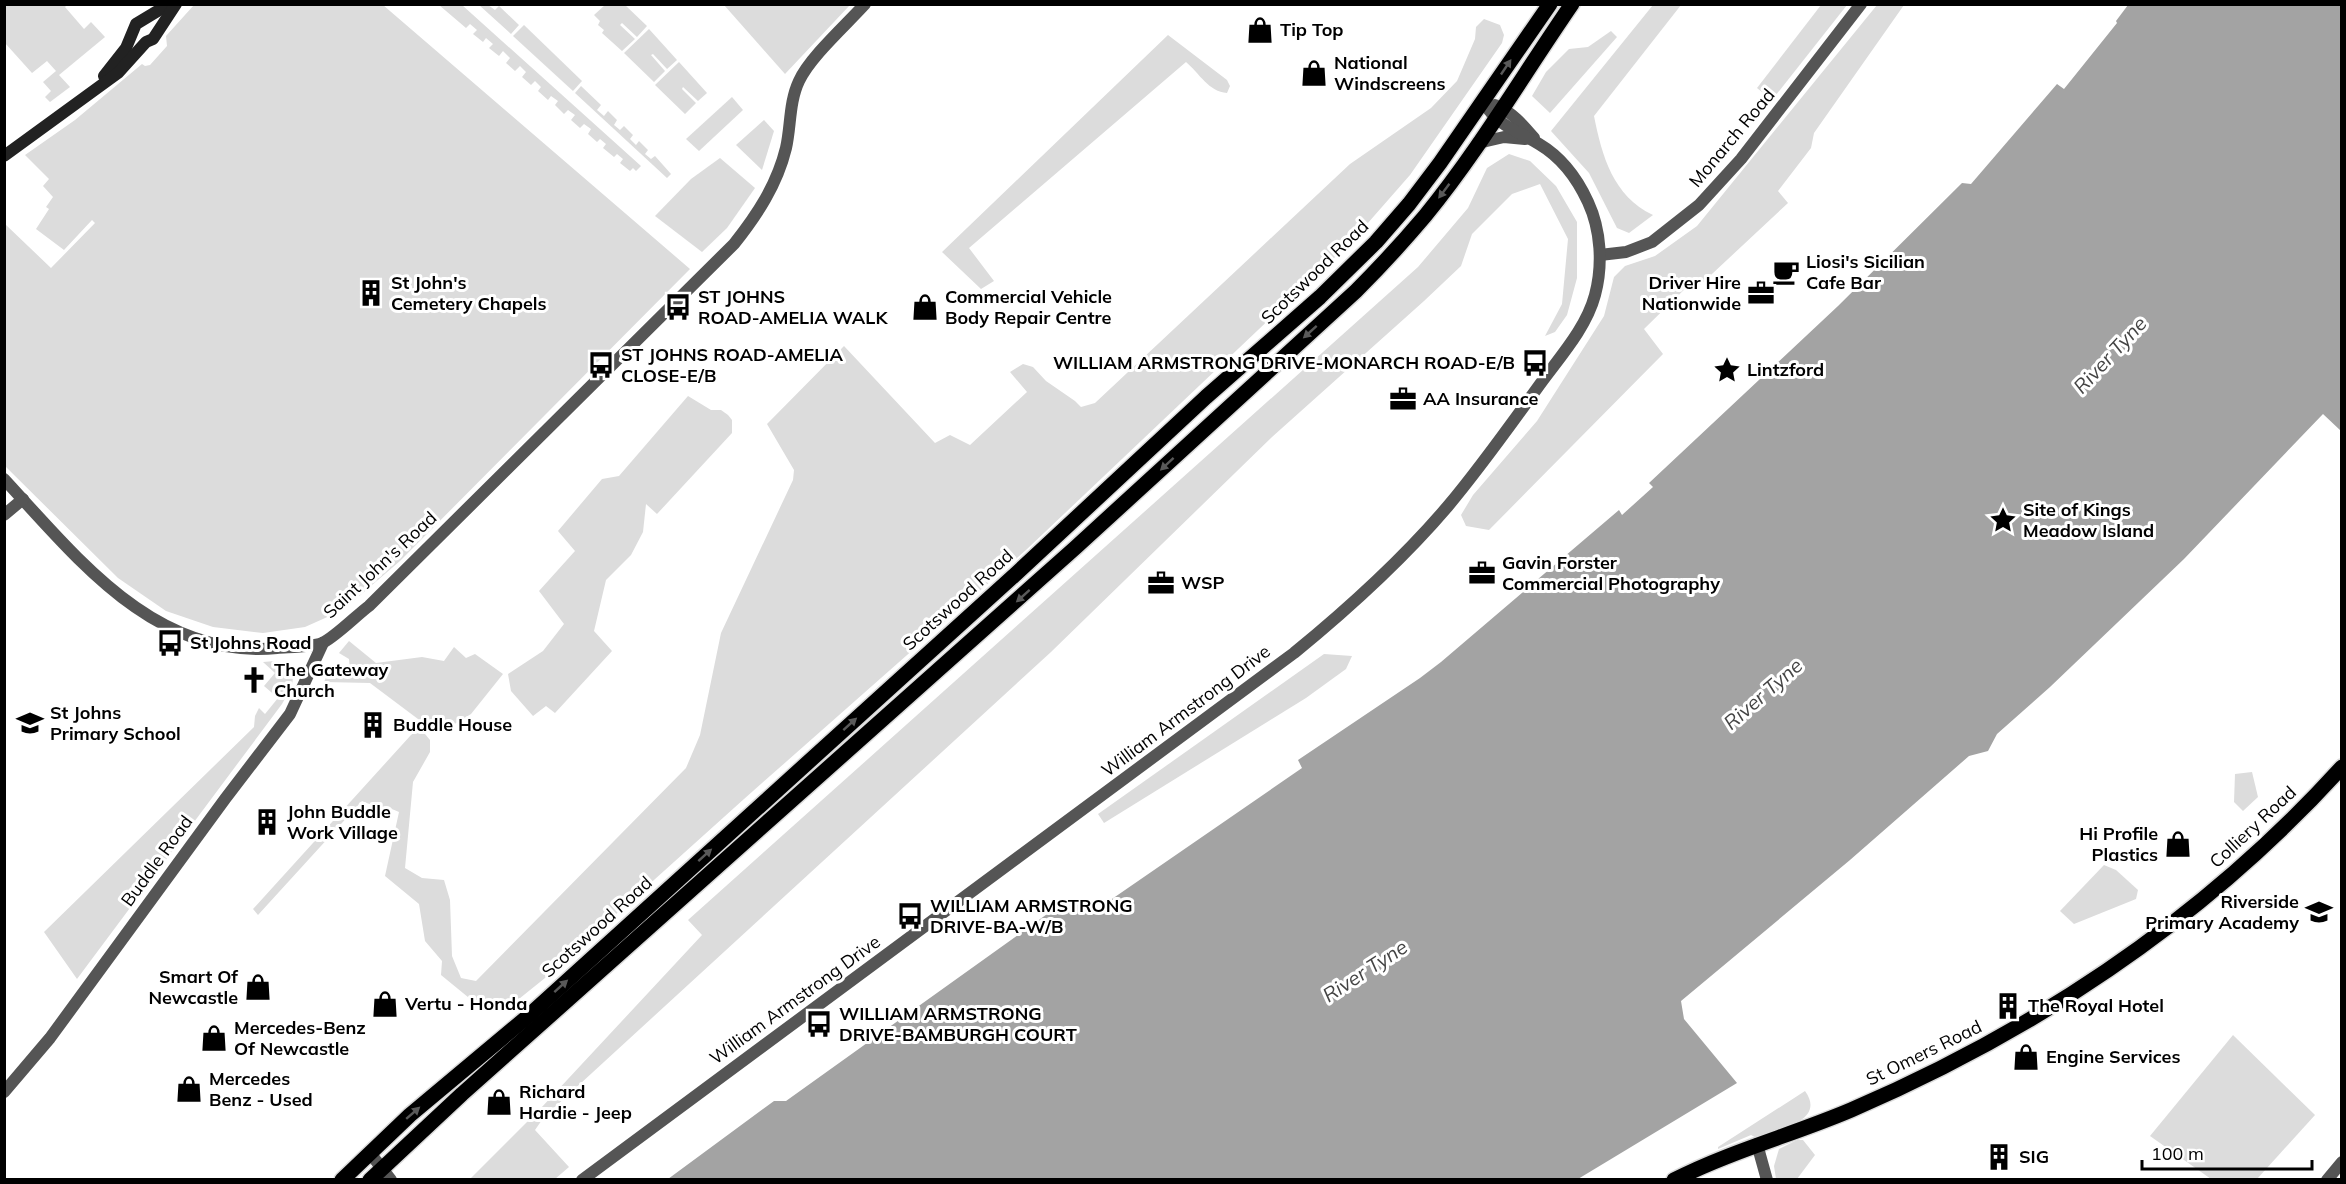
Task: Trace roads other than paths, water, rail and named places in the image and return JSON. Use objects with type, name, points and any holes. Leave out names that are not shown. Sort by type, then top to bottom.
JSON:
[{"type":"main road","points":[[87,94],[112,67],[136,24],[169,4]]},
{"type":"main road","points":[[4,156],[118,73],[146,42],[153,39],[176,4]]},
{"type":"main road","name":"Scotswood Road","points":[[342,1179],[526,1018],[1009,580],[1206,397],[1320,297],[1376,242],[1409,204],[1550,4]]},
{"type":"main road","name":"Scotswood Road","points":[[377,1177],[462,1094],[1075,549],[1356,291],[1425,216],[1478,143],[1572,4]]},
{"type":"main road","points":[[145,20],[152,22],[156,32]]},
{"type":"main road","points":[[133,33],[136,39],[146,42]]},
{"type":"main road","name":"Colliery Road","points":[[2187,912],[2258,851],[2342,767]]},
{"type":"main road","name":"St Omers Road","points":[[1674,1179],[1757,1144],[1850,1110],[1968,1056],[2065,999],[2128,957],[2187,912]]},
{"type":"street","name":"Saint John's Road","points":[[4,479],[71,551],[116,594],[177,632],[232,648],[260,650],[323,643],[369,606],[708,271],[754,219],[771,191],[786,148],[792,108],[801,77],[865,4]]},
{"type":"street","name":"Monarch Road","points":[[1600,255],[1626,252],[1652,242],[1700,205],[1741,159],[1861,4]]},
{"type":"street","name":"William Armstrong Drive","points":[[582,1179],[1266,674],[1352,604],[1412,546],[1449,505],[1569,344],[1585,318],[1595,295],[1600,255],[1595,222],[1579,185],[1558,158],[1482,101]]},
{"type":"street","points":[[1478,143],[1504,137],[1534,142]]},
{"type":"street","points":[[4,515],[22,499]]},
{"type":"street","name":"Buddle Road","points":[[4,1092],[50,1038],[290,714],[323,643]]},
{"type":"street","points":[[1757,1144],[1767,1179]]},
{"type":"street","points":[[364,1158],[377,1177]]},
{"type":"street","points":[[2327,1179],[2342,1162]]},
{"type":"water","name":"River Tyne","points":[[2128,5],[2341,5],[2341,431],[2323,414],[2184,559],[2050,687],[1997,734],[1988,751],[1969,756],[1850,860],[1681,1001],[1684,1019],[1737,1083],[1578,1179],[668,1179],[774,1101],[786,1101],[1071,897],[1096,910],[1302,768],[1298,760],[1441,662],[1619,510],[1622,515],[1653,487],[1649,483],[1838,306],[1962,183],[1971,184],[2057,84],[2064,89],[2117,23],[2116,21]]},
{"type":"place","name":"Tip Top","points":[[1260,30]]},
{"type":"place","name":"National Windscreens","points":[[1314,73]]},
{"type":"place","name":"Liosi's Sicilian Cafe Bar","points":[[1786,272]]},
{"type":"place","name":"St John's Cemetery Chapels","points":[[371,293]]},
{"type":"place","name":"Driver Hire Nationwide","points":[[1761,293]]},
{"type":"place","name":"ST JOHNS ROAD-AMELIA WALK","points":[[678,307]]},
{"type":"place","name":"Commercial Vehicle Body Repair Centre","points":[[925,307]]},
{"type":"place","name":"WILLIAM ARMSTRONG DRIVE-MONARCH ROAD-E/B","points":[[1535,363]]},
{"type":"place","name":"ST JOHNS ROAD-AMELIA CLOSE-E/B","points":[[601,365]]},
{"type":"place","name":"Lintzford","points":[[1727,370]]},
{"type":"place","name":"AA Insurance","points":[[1403,399]]},
{"type":"place","name":"Site of Kings Meadow Island","points":[[2003,520]]},
{"type":"place","name":"Gavin Forster Commercial Photography","points":[[1482,573]]},
{"type":"place","name":"WSP","points":[[1161,583]]},
{"type":"place","name":"St Johns Road","points":[[170,643]]},
{"type":"place","name":"The Gateway Church","points":[[254,680]]},
{"type":"place","name":"St Johns Primary School","points":[[30,723]]},
{"type":"place","name":"Buddle House","points":[[373,725]]},
{"type":"place","name":"John Buddle Work Village","points":[[267,822]]},
{"type":"place","name":"Hi Profile Plastics","points":[[2178,844]]},
{"type":"place","name":"Riverside Primary Academy","points":[[2319,912]]},
{"type":"place","name":"WILLIAM ARMSTRONG DRIVE-BA-W/B","points":[[910,916]]},
{"type":"place","name":"Smart Of Newcastle","points":[[258,987]]},
{"type":"place","name":"Vertu - Honda","points":[[385,1004]]},
{"type":"place","name":"The Royal Hotel","points":[[2008,1006]]},
{"type":"place","name":"WILLIAM ARMSTRONG DRIVE-BAMBURGH COURT","points":[[819,1024]]},
{"type":"place","name":"Mercedes-Benz Of Newcastle","points":[[214,1038]]},
{"type":"place","name":"Engine Services","points":[[2026,1057]]},
{"type":"place","name":"Mercedes Benz - Used","points":[[189,1089]]},
{"type":"place","name":"Richard Hardie - Jeep","points":[[499,1102]]},
{"type":"place","name":"SIG","points":[[1999,1157]]}]
